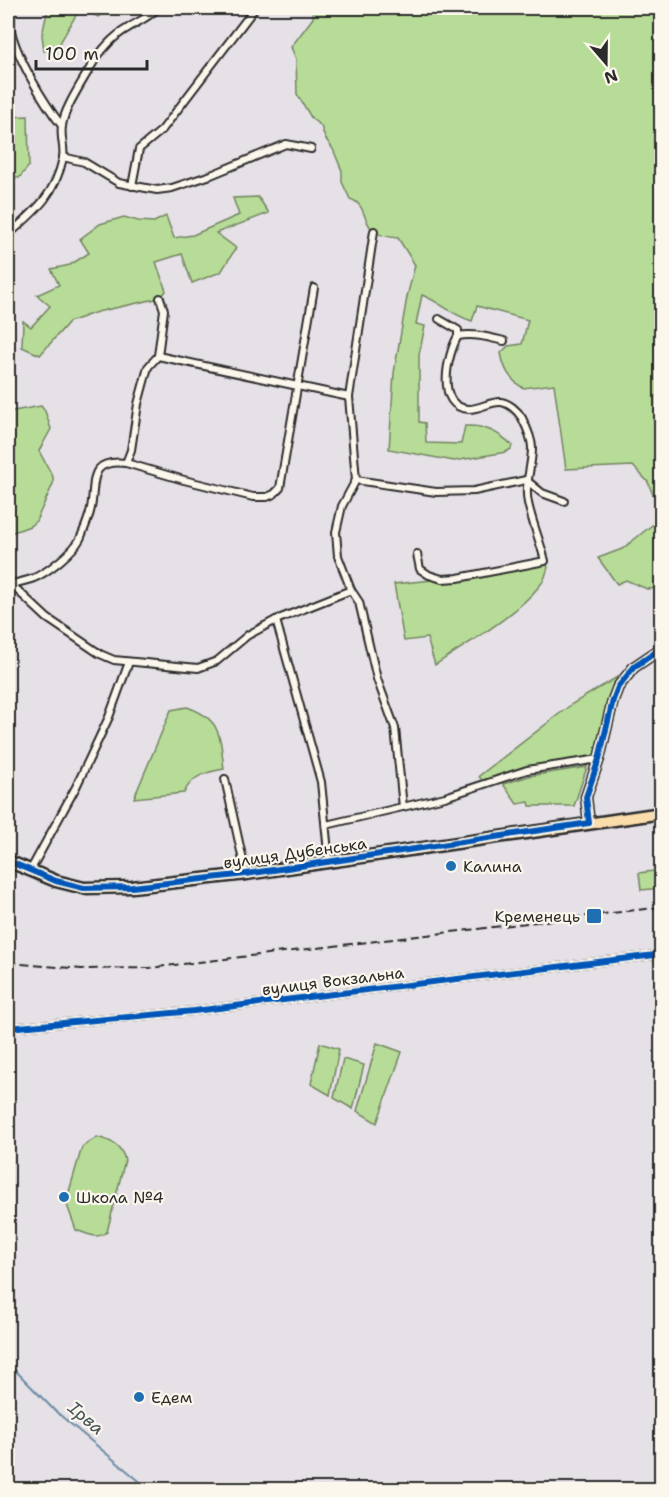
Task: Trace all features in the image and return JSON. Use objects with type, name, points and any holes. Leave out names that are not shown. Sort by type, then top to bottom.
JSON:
[{"type":"highway","name":"вулиця Дубенська","points":[[8,861],[56,881],[84,888],[108,889],[171,884],[246,874],[662,813]]},
{"type":"street","points":[[11,8],[11,28],[15,42],[45,104],[62,126]]},
{"type":"street","points":[[8,235],[40,208],[50,191],[63,157],[62,126],[67,110],[103,49],[125,29],[151,15],[158,8]]},
{"type":"street","points":[[132,186],[139,149],[162,130],[255,8]]},
{"type":"street","points":[[63,157],[84,162],[120,183],[157,190],[172,188],[211,176],[286,144],[311,149]]},
{"type":"street","points":[[374,231],[349,398],[356,480],[342,506],[336,532],[338,556],[351,590],[359,602],[374,668],[395,728],[403,807]]},
{"type":"street","points":[[8,586],[34,578],[59,562],[79,541],[91,508],[92,488],[99,468],[107,464],[126,463],[253,497],[267,497],[274,494],[280,488],[314,288]]},
{"type":"street","points":[[126,463],[131,450],[138,404],[148,367],[158,356],[164,310],[160,298]]},
{"type":"street","points":[[417,554],[420,569],[442,579],[545,561],[528,502],[526,480],[532,446],[521,417],[512,406],[501,402],[470,409],[459,407],[452,402],[447,389],[449,356],[458,336],[458,330],[439,319]]},
{"type":"street","points":[[458,336],[467,334],[504,341]]},
{"type":"street","points":[[158,356],[349,398]]},
{"type":"street","points":[[356,480],[436,492],[474,491],[526,480]]},
{"type":"street","points":[[526,480],[542,493],[564,501]]},
{"type":"street","points":[[8,586],[15,588],[47,618],[100,654],[114,660],[198,668],[217,661],[248,635],[276,620],[351,590]]},
{"type":"street","points":[[276,620],[321,782],[330,862]]},
{"type":"street","points":[[588,823],[586,797],[599,759],[613,700],[620,684],[633,667],[662,648]]},
{"type":"street","points":[[30,871],[95,747],[109,717],[129,662]]},
{"type":"street","points":[[326,825],[445,797],[526,770],[599,759]]},
{"type":"street","points":[[225,779],[246,874]]},
{"type":"street","name":"вулиця Вокзальна","points":[[8,1028],[194,1011],[655,955],[662,957]]},
{"type":"green space","points":[[48,8],[80,8],[56,50],[44,51],[42,35]]},
{"type":"green space","points":[[80,8],[112,8],[98,17]]},
{"type":"green space","points":[[310,8],[661,8],[661,500],[653,495],[648,482],[633,466],[566,469],[554,384],[523,388],[511,377],[502,359],[501,353],[508,346],[522,344],[528,320],[477,306],[472,321],[422,295],[416,324],[425,326],[419,355],[419,422],[425,423],[426,443],[461,444],[465,426],[472,426],[490,430],[512,445],[511,449],[506,452],[454,461],[389,449],[394,373],[415,265],[398,238],[375,232],[368,224],[359,205],[350,199],[342,182],[342,171],[333,149],[325,138],[321,126],[312,119],[297,94],[296,59],[291,47],[313,18]]},
{"type":"green space","points":[[28,116],[29,166],[19,178],[8,176],[8,117]]},
{"type":"green space","points":[[258,197],[269,213],[216,233],[236,248],[221,272],[192,283],[182,254],[156,262],[166,291],[160,298],[97,312],[69,322],[40,355],[22,347],[23,321],[31,327],[50,306],[37,295],[59,285],[51,269],[70,265],[89,253],[80,239],[100,224],[124,217],[154,222],[166,216],[174,238],[193,235],[239,215],[233,198]]},
{"type":"green space","points":[[41,406],[51,429],[39,451],[53,477],[53,484],[36,521],[30,526],[8,534],[8,412]]},
{"type":"green space","points":[[661,518],[661,588],[647,589],[626,580],[617,584],[598,558],[622,549]]},
{"type":"green space","points":[[545,561],[548,567],[544,578],[530,596],[491,628],[435,665],[427,638],[404,641],[394,584],[442,579]]},
{"type":"green space","points":[[634,667],[620,684],[599,759],[527,770],[484,784],[479,776],[572,704]]},
{"type":"green space","points":[[187,707],[207,717],[213,723],[220,738],[224,769],[196,778],[184,793],[134,798],[171,710]]},
{"type":"green space","points":[[587,767],[574,806],[530,806],[529,802],[517,804],[503,784],[529,776]]},
{"type":"green space","points":[[661,870],[661,888],[641,890],[639,873]]},
{"type":"green space","points":[[320,1043],[339,1049],[330,1095],[311,1084]]},
{"type":"green space","points":[[377,1043],[402,1052],[377,1123],[357,1111]]},
{"type":"green space","points":[[343,1059],[364,1065],[353,1109],[334,1098]]},
{"type":"green space","points":[[97,1137],[115,1144],[125,1160],[107,1232],[100,1236],[76,1230],[66,1202],[82,1147]]},
{"type":"waterway","name":"Ірва","points":[[8,1363],[54,1410],[150,1490]]},
{"type":"railway","points":[[8,963],[82,969],[149,968],[662,907]]},
{"type":"cycle path","points":[[589,823],[586,797],[599,759],[618,687],[634,667],[662,648]]},
{"type":"cycle path","points":[[8,861],[56,881],[84,888],[132,887],[246,874],[589,823]]},
{"type":"cycle path","points":[[8,1028],[194,1011],[655,955],[662,957]]},
{"type":"place","name":"Калина","points":[[451,866]]},
{"type":"place","name":"Кременець","points":[[594,916]]},
{"type":"place","name":"Школа №4","points":[[64,1197]]},
{"type":"place","name":"Едем","points":[[139,1397]]}]
